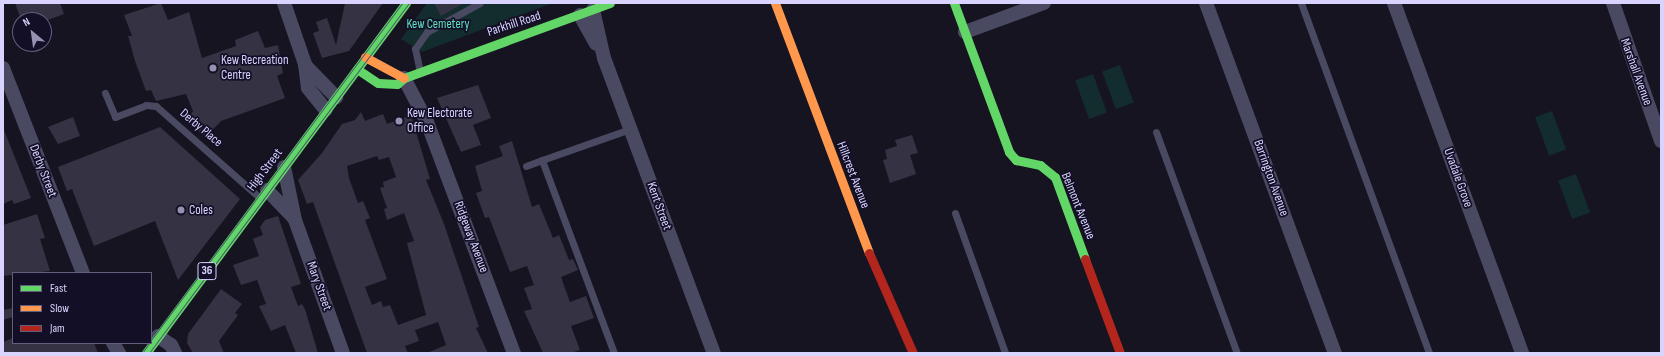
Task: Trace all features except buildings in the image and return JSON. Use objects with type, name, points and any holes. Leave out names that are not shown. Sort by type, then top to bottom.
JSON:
[{"type":"street","points":[[284,3],[305,64],[308,88],[326,110]]},
{"type":"street","name":"High Street","points":[[151,352],[158,336],[357,69],[398,8],[406,3]]},
{"type":"street","name":"Parkhill Road","points":[[357,69],[378,83],[389,86],[413,74],[610,3]]},
{"type":"street","name":"Hillcrest Avenue","points":[[775,3],[877,274],[912,353]]},
{"type":"street","name":"Belmont Avenue","points":[[954,3],[1008,152],[1016,160],[1040,166],[1055,177],[1120,353]]},
{"type":"street","points":[[965,32],[1044,3]]},
{"type":"street","name":"Barrington Avenue","points":[[1206,3],[1335,353]]},
{"type":"street","name":"Uvadale Grove","points":[[1394,3],[1522,353]]},
{"type":"street","name":"Marshall Avenue","points":[[1613,3],[1661,141]]},
{"type":"street","name":"Kent Street","points":[[587,12],[714,353]]},
{"type":"street","points":[[365,57],[413,74]]},
{"type":"street","points":[[305,64],[336,97]]},
{"type":"street","name":"Derby Street","points":[[3,68],[8,99],[83,272]]},
{"type":"street","name":"Ridgeway Avenue","points":[[413,74],[427,122],[514,353]]},
{"type":"street","name":"Mary Street","points":[[284,167],[295,220],[343,353]]},
{"type":"street","name":"Mary Street","points":[[264,194],[295,220]]},
{"type":"street","points":[[158,336],[171,345],[175,353]]},
{"type":"street","points":[[113,344],[120,353]]},
{"type":"lane","points":[[413,74],[415,50],[427,32],[480,3]]},
{"type":"lane","points":[[1301,3],[1429,353]]},
{"type":"lane","name":"Derby Place","points":[[105,92],[115,117],[146,105],[156,106],[264,194]]},
{"type":"lane","points":[[526,166],[630,129]]},
{"type":"lane","points":[[1156,132],[1237,353]]},
{"type":"lane","points":[[542,160],[614,353]]},
{"type":"lane","points":[[956,213],[1005,353]]},
{"type":"green space","name":"Kew Cemetery","points":[[427,3],[553,3],[422,52],[401,39]]},
{"type":"green space","points":[[1120,65],[1134,103],[1116,109],[1102,71]]},
{"type":"green space","points":[[1093,74],[1107,113],[1089,119],[1075,80]]},
{"type":"green space","points":[[1552,111],[1566,150],[1549,156],[1535,117]]},
{"type":"green space","points":[[1576,174],[1590,213],[1572,219],[1558,180]]},
{"type":"tram line","points":[[152,339],[402,3]]},
{"type":"tram line","points":[[149,353],[409,3]]},
{"type":"tram line","points":[[142,353],[148,344]]},
{"type":"traffic: fast","points":[[146,353],[406,3]]},
{"type":"traffic: fast","points":[[357,69],[378,83],[397,84],[404,78],[610,3]]},
{"type":"traffic: fast","points":[[954,3],[1009,152],[1016,160],[1040,165],[1055,177],[1085,259]]},
{"type":"traffic: slow","points":[[775,3],[869,253]]},
{"type":"traffic: slow","points":[[365,57],[404,78]]},
{"type":"traffic: jam","points":[[869,253],[913,353]]},
{"type":"traffic: jam","points":[[1085,259],[1120,353]]},
{"type":"place","name":"Kew Recreation Centre","points":[[213,68]]},
{"type":"place","name":"Kew Electorate Office","points":[[399,121]]},
{"type":"place","name":"Coles","points":[[181,210]]}]
